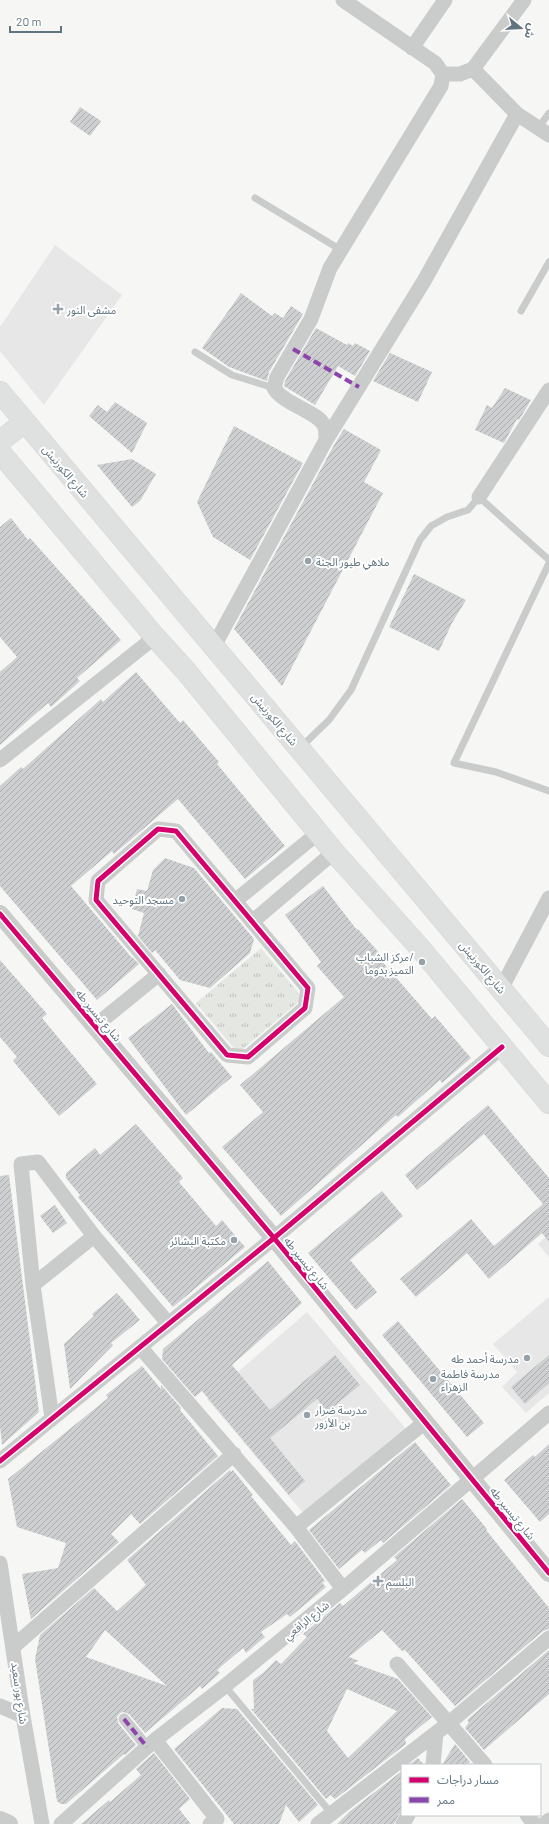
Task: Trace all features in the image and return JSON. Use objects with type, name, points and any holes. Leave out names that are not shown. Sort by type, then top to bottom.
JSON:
[{"type":"main road","name":"شارع الكورنيش","points":[[0,392],[549,1046]]},
{"type":"main road","points":[[0,441],[25,422]]},
{"type":"main road","points":[[0,452],[155,637],[185,670],[334,852],[420,948],[549,1103]]},
{"type":"street","points":[[326,440],[325,427],[319,420],[279,396],[274,388],[277,377],[311,319],[330,268],[441,86],[443,74],[435,63],[343,0]]},
{"type":"street","points":[[412,48],[445,0]]},
{"type":"street","points":[[443,74],[460,74],[473,69],[524,0]]},
{"type":"street","points":[[473,69],[517,114],[543,131]]},
{"type":"street","points":[[214,646],[326,440],[424,281],[517,114]]},
{"type":"street","points":[[479,498],[549,390]]},
{"type":"street","points":[[0,760],[155,637]]},
{"type":"street","points":[[158,829],[176,831],[252,922],[308,988],[305,1008],[248,1057],[227,1055],[96,900],[98,881],[158,829]]},
{"type":"street","points":[[235,901],[318,833]]},
{"type":"street","points":[[252,922],[334,852]]},
{"type":"street","points":[[501,989],[549,898]]},
{"type":"street","name":"شارع تيسير طه","points":[[0,914],[274,1238],[549,1573]]},
{"type":"street","points":[[95,1026],[159,974]]},
{"type":"street","points":[[0,1461],[274,1238],[502,1047]]},
{"type":"street","points":[[52,1418],[33,1285],[21,1164],[38,1162],[94,1236],[168,1323]]},
{"type":"street","points":[[33,1285],[94,1236]]},
{"type":"street","points":[[140,1346],[296,1527],[343,1589]]},
{"type":"street","name":"شارع الرافعي","points":[[61,1824],[151,1744],[225,1686],[343,1589],[549,1413]]},
{"type":"street","points":[[296,1527],[425,1422]]},
{"type":"street","points":[[13,1647],[234,1454]]},
{"type":"street","name":"شارع بور سعيد","points":[[0,1562],[23,1716],[42,1824]]},
{"type":"street","points":[[318,1824],[450,1723],[549,1638]]},
{"type":"street","points":[[397,1664],[484,1764]]},
{"type":"street","points":[[0,1706],[23,1716]]},
{"type":"street","points":[[124,1719],[151,1744],[217,1819],[210,1824]]},
{"type":"street","points":[[433,1764],[436,1733]]},
{"type":"street","points":[[527,1816],[534,1824]]},
{"type":"street","points":[[0,1820],[9,1824]]},
{"type":"street","points":[[544,1824],[549,1820]]},
{"type":"lane","points":[[543,131],[549,113]]},
{"type":"lane","points":[[255,198],[341,250]]},
{"type":"lane","points":[[521,311],[549,262]]},
{"type":"lane","points":[[195,352],[232,375],[274,388]]},
{"type":"lane","points":[[300,748],[329,720],[351,690],[420,540],[431,526],[447,517],[468,510],[479,498],[549,562],[454,762],[496,772],[549,791]]},
{"type":"lane","points":[[225,1686],[331,1813]]},
{"type":"shaded area","points":[[55,245],[122,295],[44,405],[0,351],[0,327]]},
{"type":"shaded area","points":[[549,1234],[549,1257],[538,1244]]},
{"type":"shaded area","name":"مدرسة أحمد طه","points":[[549,1297],[549,1393],[526,1413],[502,1387],[517,1372],[493,1344]]},
{"type":"shaded area","name":"مدرسة ضرار بن الأزور","points":[[307,1312],[407,1430],[304,1514],[207,1399]]},
{"type":"green space","points":[[261,948],[303,998],[238,1053],[196,1003]]},
{"type":"building","points":[[80,107],[101,121],[90,136],[70,122]]},
{"type":"building","points":[[241,293],[272,316],[275,313],[283,318],[291,306],[303,314],[269,372],[267,381],[229,367],[202,348]]},
{"type":"building","points":[[316,328],[347,345],[348,343],[353,346],[355,343],[370,351],[355,376],[338,366],[315,405],[284,386],[285,381]]},
{"type":"building","points":[[390,353],[432,372],[418,402],[373,381]]},
{"type":"building","points":[[505,388],[531,400],[519,420],[517,419],[504,443],[475,430],[487,405],[492,408]]},
{"type":"building","points":[[115,402],[147,423],[132,453],[89,416],[98,405],[107,412]]},
{"type":"building","points":[[234,426],[303,463],[250,560],[213,537],[197,502]]},
{"type":"building","name":"ملاهي طيور الجنة","points":[[344,429],[381,450],[364,482],[383,493],[282,686],[234,629]]},
{"type":"building","points":[[132,459],[156,474],[140,501],[132,507],[97,465]]},
{"type":"building","points":[[11,518],[28,540],[30,538],[121,640],[77,678],[80,681],[51,707],[48,703],[0,745],[0,672],[17,657],[0,637],[0,527]]},
{"type":"building","points":[[414,574],[466,600],[452,623],[439,651],[389,627]]},
{"type":"building","points":[[136,672],[180,723],[183,720],[219,762],[217,764],[285,846],[245,879],[178,799],[114,854],[112,851],[71,886],[132,958],[139,964],[97,1000],[0,886],[0,786],[21,767],[23,769],[101,699],[103,702]]},
{"type":"building","points":[[165,858],[194,868],[254,939],[250,953],[210,988],[180,980],[155,950],[152,953],[138,936],[144,913],[132,909],[137,889],[147,891],[153,870]]},
{"type":"building","points":[[323,886],[357,930],[358,929],[382,956],[380,959],[432,1019],[435,1016],[471,1058],[442,1083],[440,1080],[398,1117],[396,1115],[281,1216],[222,1147],[263,1112],[240,1085],[344,997],[317,966],[321,962],[285,915]]},
{"type":"building","points":[[0,960],[47,1014],[42,1018],[97,1084],[59,1116],[13,1061],[17,1057],[0,1037]]},
{"type":"building","points":[[172,1004],[209,1053],[211,1052],[232,1077],[186,1115],[128,1038]]},
{"type":"building","points":[[488,1105],[549,1178],[549,1242],[542,1233],[489,1279],[467,1253],[416,1297],[400,1279],[471,1219],[494,1246],[543,1204],[484,1134],[417,1190],[405,1175]]},
{"type":"building","points":[[136,1124],[183,1178],[179,1182],[216,1226],[222,1220],[245,1247],[173,1307],[78,1197],[80,1195],[66,1178],[66,1173],[95,1148],[100,1155]]},
{"type":"building","points":[[9,1175],[39,1412],[2,1445],[0,1426],[0,1176]]},
{"type":"building","points":[[382,1191],[403,1216],[350,1260],[377,1292],[356,1310],[308,1253]]},
{"type":"building","points":[[55,1205],[67,1223],[53,1233],[40,1216]]},
{"type":"building","points":[[268,1261],[302,1303],[232,1365],[270,1410],[335,1355],[360,1385],[327,1412],[317,1399],[270,1438],[305,1481],[289,1495],[202,1391],[195,1397],[162,1359],[163,1349]]},
{"type":"building","points":[[117,1293],[140,1320],[111,1343],[113,1345],[70,1389],[64,1344],[94,1316],[92,1314]]},
{"type":"building","name":"مدرسة فاطمة الزهراء","points":[[398,1321],[484,1423],[467,1437],[382,1335]]},
{"type":"building","points":[[549,1355],[549,1383],[525,1404],[511,1387]]},
{"type":"building","points":[[142,1366],[161,1389],[161,1385],[181,1408],[180,1410],[218,1456],[140,1524],[131,1514],[111,1534],[119,1542],[31,1619],[22,1574],[58,1568],[66,1543],[17,1527],[8,1479],[108,1398],[106,1395]]},
{"type":"building","points":[[415,1442],[451,1485],[383,1543],[381,1540],[365,1553],[362,1550],[339,1569],[309,1530]]},
{"type":"building","points":[[549,1444],[549,1514],[540,1522],[504,1480],[533,1455],[535,1457]]},
{"type":"building","points":[[230,1470],[231,1472],[233,1470],[253,1495],[251,1496],[291,1545],[295,1541],[325,1581],[322,1583],[326,1587],[290,1617],[287,1614],[261,1632],[265,1637],[246,1653],[243,1648],[217,1670],[220,1673],[202,1689],[200,1686],[145,1733],[129,1714],[123,1712],[120,1713],[117,1717],[118,1723],[136,1745],[66,1804],[61,1804],[57,1801],[35,1659],[40,1635],[94,1588],[117,1611],[146,1585],[127,1560]],"holes":[[[105,1630],[167,1686],[86,1657]]]},
{"type":"building","points":[[462,1499],[549,1608],[549,1629],[543,1631],[455,1706],[405,1650],[402,1651],[382,1630],[349,1657],[359,1661],[353,1663],[398,1679],[432,1717],[405,1739],[406,1744],[335,1799],[330,1795],[326,1799],[251,1709],[254,1709],[253,1680],[263,1673],[276,1660],[281,1664],[307,1637],[303,1634],[340,1603],[343,1606],[397,1560],[394,1557]],"holes":[[[347,1689],[397,1711],[348,1758],[327,1731]]]},
{"type":"building","points":[[549,1650],[549,1694],[484,1750],[465,1728],[469,1722],[467,1720]]},
{"type":"building","points":[[222,1708],[237,1709],[318,1805],[299,1822],[286,1805],[279,1824],[234,1824],[174,1749]]},
{"type":"building","points":[[455,1744],[470,1762],[467,1764],[443,1764]]},
{"type":"building","points":[[154,1753],[190,1799],[179,1809],[191,1824],[81,1824],[109,1800],[110,1802],[141,1775],[136,1769]]},
{"type":"building","points":[[418,1758],[423,1764],[410,1764]]},
{"type":"building","points":[[401,1772],[401,1811],[394,1824],[337,1824],[349,1812]]},
{"type":"marked path","points":[[293,349],[359,387]]},
{"type":"marked path","points":[[124,1719],[147,1747]]},
{"type":"cycle path","points":[[158,829],[176,831],[308,988],[305,1008],[248,1057],[227,1055],[96,900],[98,881],[158,829]]},
{"type":"cycle path","points":[[0,914],[274,1238],[549,1573]]},
{"type":"cycle path","points":[[0,1461],[274,1238],[502,1047]]},
{"type":"place","name":"مشفى النور","points":[[58,309]]},
{"type":"place","name":"ملاهي طيور الجنة","points":[[308,561]]},
{"type":"place","name":"مسجد التوحيد","points":[[182,899]]},
{"type":"place","name":"مركز الشباب/ التميز بدوما","points":[[422,962]]},
{"type":"place","name":"مكتبة البشائر","points":[[234,1240]]},
{"type":"place","name":"مدرسة أحمد طه","points":[[527,1358]]},
{"type":"place","name":"مدرسة فاطمة الزهراء","points":[[433,1379]]},
{"type":"place","name":"مدرسة ضرار بن الأزور","points":[[307,1415]]},
{"type":"place","name":"البلسم","points":[[378,1581]]}]
